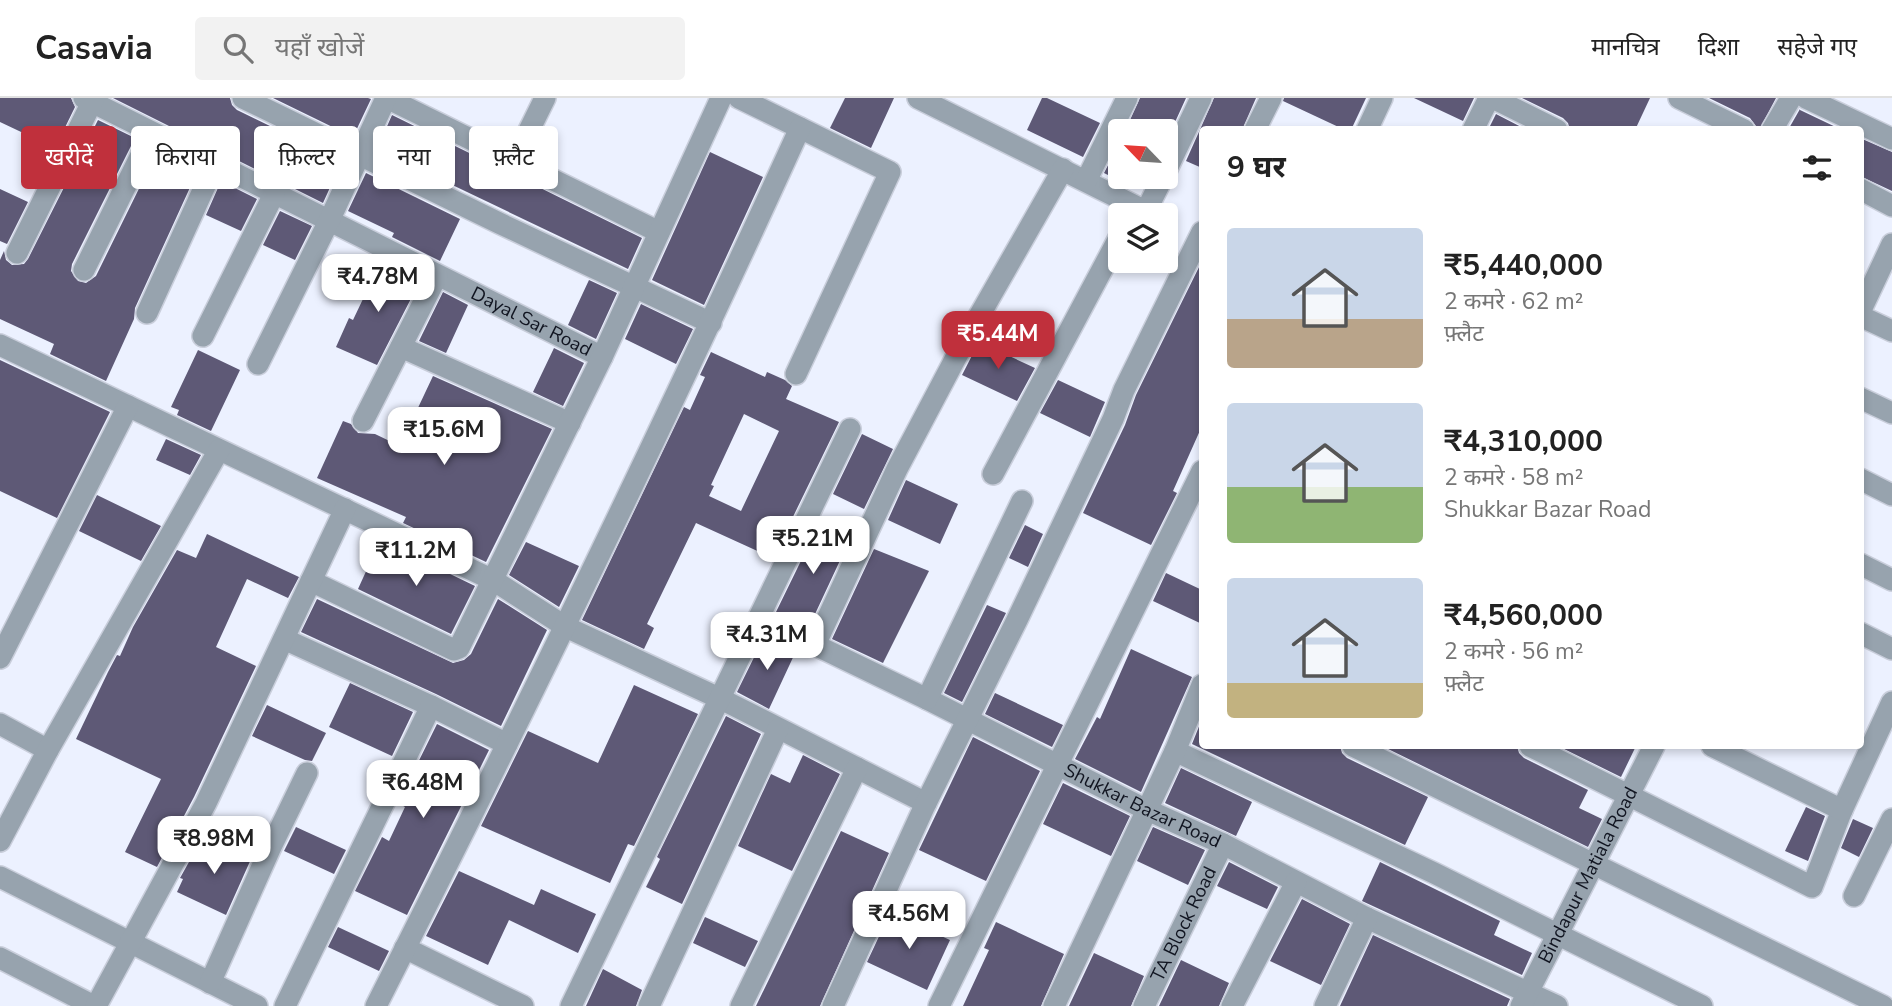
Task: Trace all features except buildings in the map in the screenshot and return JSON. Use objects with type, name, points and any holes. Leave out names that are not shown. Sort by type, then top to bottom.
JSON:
[{"type":"street","points":[[243,98],[710,323]]},
{"type":"street","points":[[258,364],[387,98],[469,139]]},
{"type":"street","points":[[531,126],[545,98]]},
{"type":"street","points":[[311,582],[454,650],[459,648],[602,357],[721,98]]},
{"type":"street","points":[[739,98],[890,172],[796,374]]},
{"type":"street","points":[[918,98],[1063,169],[1121,203]]},
{"type":"street","points":[[1086,181],[1127,98]]},
{"type":"street","points":[[1178,146],[1201,98]]},
{"type":"street","points":[[1257,126],[1271,98]]},
{"type":"street","points":[[1369,126],[1382,98]]},
{"type":"street","points":[[1475,126],[1491,98],[1549,126]]},
{"type":"street","points":[[1679,98],[1736,126]]},
{"type":"street","points":[[1774,126],[1791,98]]},
{"type":"street","points":[[1806,98],[1892,139]]},
{"type":"street","points":[[17,253],[90,99]]},
{"type":"street","name":"Dayal Sar Road","points":[[90,99],[139,126]]},
{"type":"street","points":[[376,1006],[565,627],[800,128]]},
{"type":"street","points":[[815,645],[897,469],[962,346],[1063,169]]},
{"type":"street","points":[[84,270],[131,175]]},
{"type":"street","name":"Dayal Sar Road","points":[[240,177],[602,357]]},
{"type":"street","points":[[558,183],[659,232]]},
{"type":"street","points":[[146,313],[203,189]]},
{"type":"street","points":[[1864,191],[1892,206]]},
{"type":"street","points":[[203,336],[274,194]]},
{"type":"street","points":[[833,1006],[926,803],[1199,238]]},
{"type":"street","points":[[1866,283],[1892,244]]},
{"type":"street","points":[[993,474],[1108,258]]},
{"type":"street","points":[[363,421],[438,276]]},
{"type":"street","points":[[1864,316],[1892,331]]},
{"type":"street","points":[[0,345],[493,580],[565,627],[721,699],[926,803]]},
{"type":"street","points":[[401,348],[570,423]]},
{"type":"street","points":[[1864,400],[1892,413]]},
{"type":"street","points":[[0,658],[128,406]]},
{"type":"street","points":[[571,1006],[850,429]]},
{"type":"street","points":[[0,841],[5,817],[48,750],[219,450]]},
{"type":"street","points":[[940,1006],[1199,477]]},
{"type":"street","points":[[1864,481],[1892,495]]},
{"type":"street","points":[[927,699],[1022,501]]},
{"type":"street","points":[[0,958],[95,1006],[206,803],[345,509]]},
{"type":"street","points":[[1864,566],[1892,580]]},
{"type":"street","name":"Shukkar Bazar Road","points":[[758,618],[927,699],[1145,809],[1223,844],[1525,999],[1557,1006]]},
{"type":"street","points":[[1864,635],[1892,649]]},
{"type":"street","points":[[284,639],[507,744]]},
{"type":"street","points":[[1054,1006],[1093,927],[1145,809],[1175,751],[1199,692]]},
{"type":"street","points":[[1869,730],[1892,702]]},
{"type":"street","points":[[285,1006],[431,706]]},
{"type":"street","points":[[0,724],[48,750]]},
{"type":"street","points":[[649,1006],[778,729]]},
{"type":"street","points":[[1359,749],[1882,1006]]},
{"type":"street","points":[[1536,749],[1812,887],[1863,749]]},
{"type":"street","name":"Bindapur Matiala Road","points":[[1525,999],[1652,749]]},
{"type":"street","points":[[1718,749],[1842,810]]},
{"type":"street","points":[[1175,751],[1702,1006]]},
{"type":"street","points":[[741,1006],[857,768]]},
{"type":"street","points":[[210,983],[307,773]]},
{"type":"street","points":[[1854,896],[1892,819]]},
{"type":"street","name":"TA Block Road","points":[[1144,1006],[1223,844]]},
{"type":"street","points":[[0,877],[257,1006]]},
{"type":"street","points":[[1232,1006],[1296,881]]},
{"type":"street","points":[[1325,1006],[1367,918]]},
{"type":"street","points":[[405,948],[523,1006]]}]
